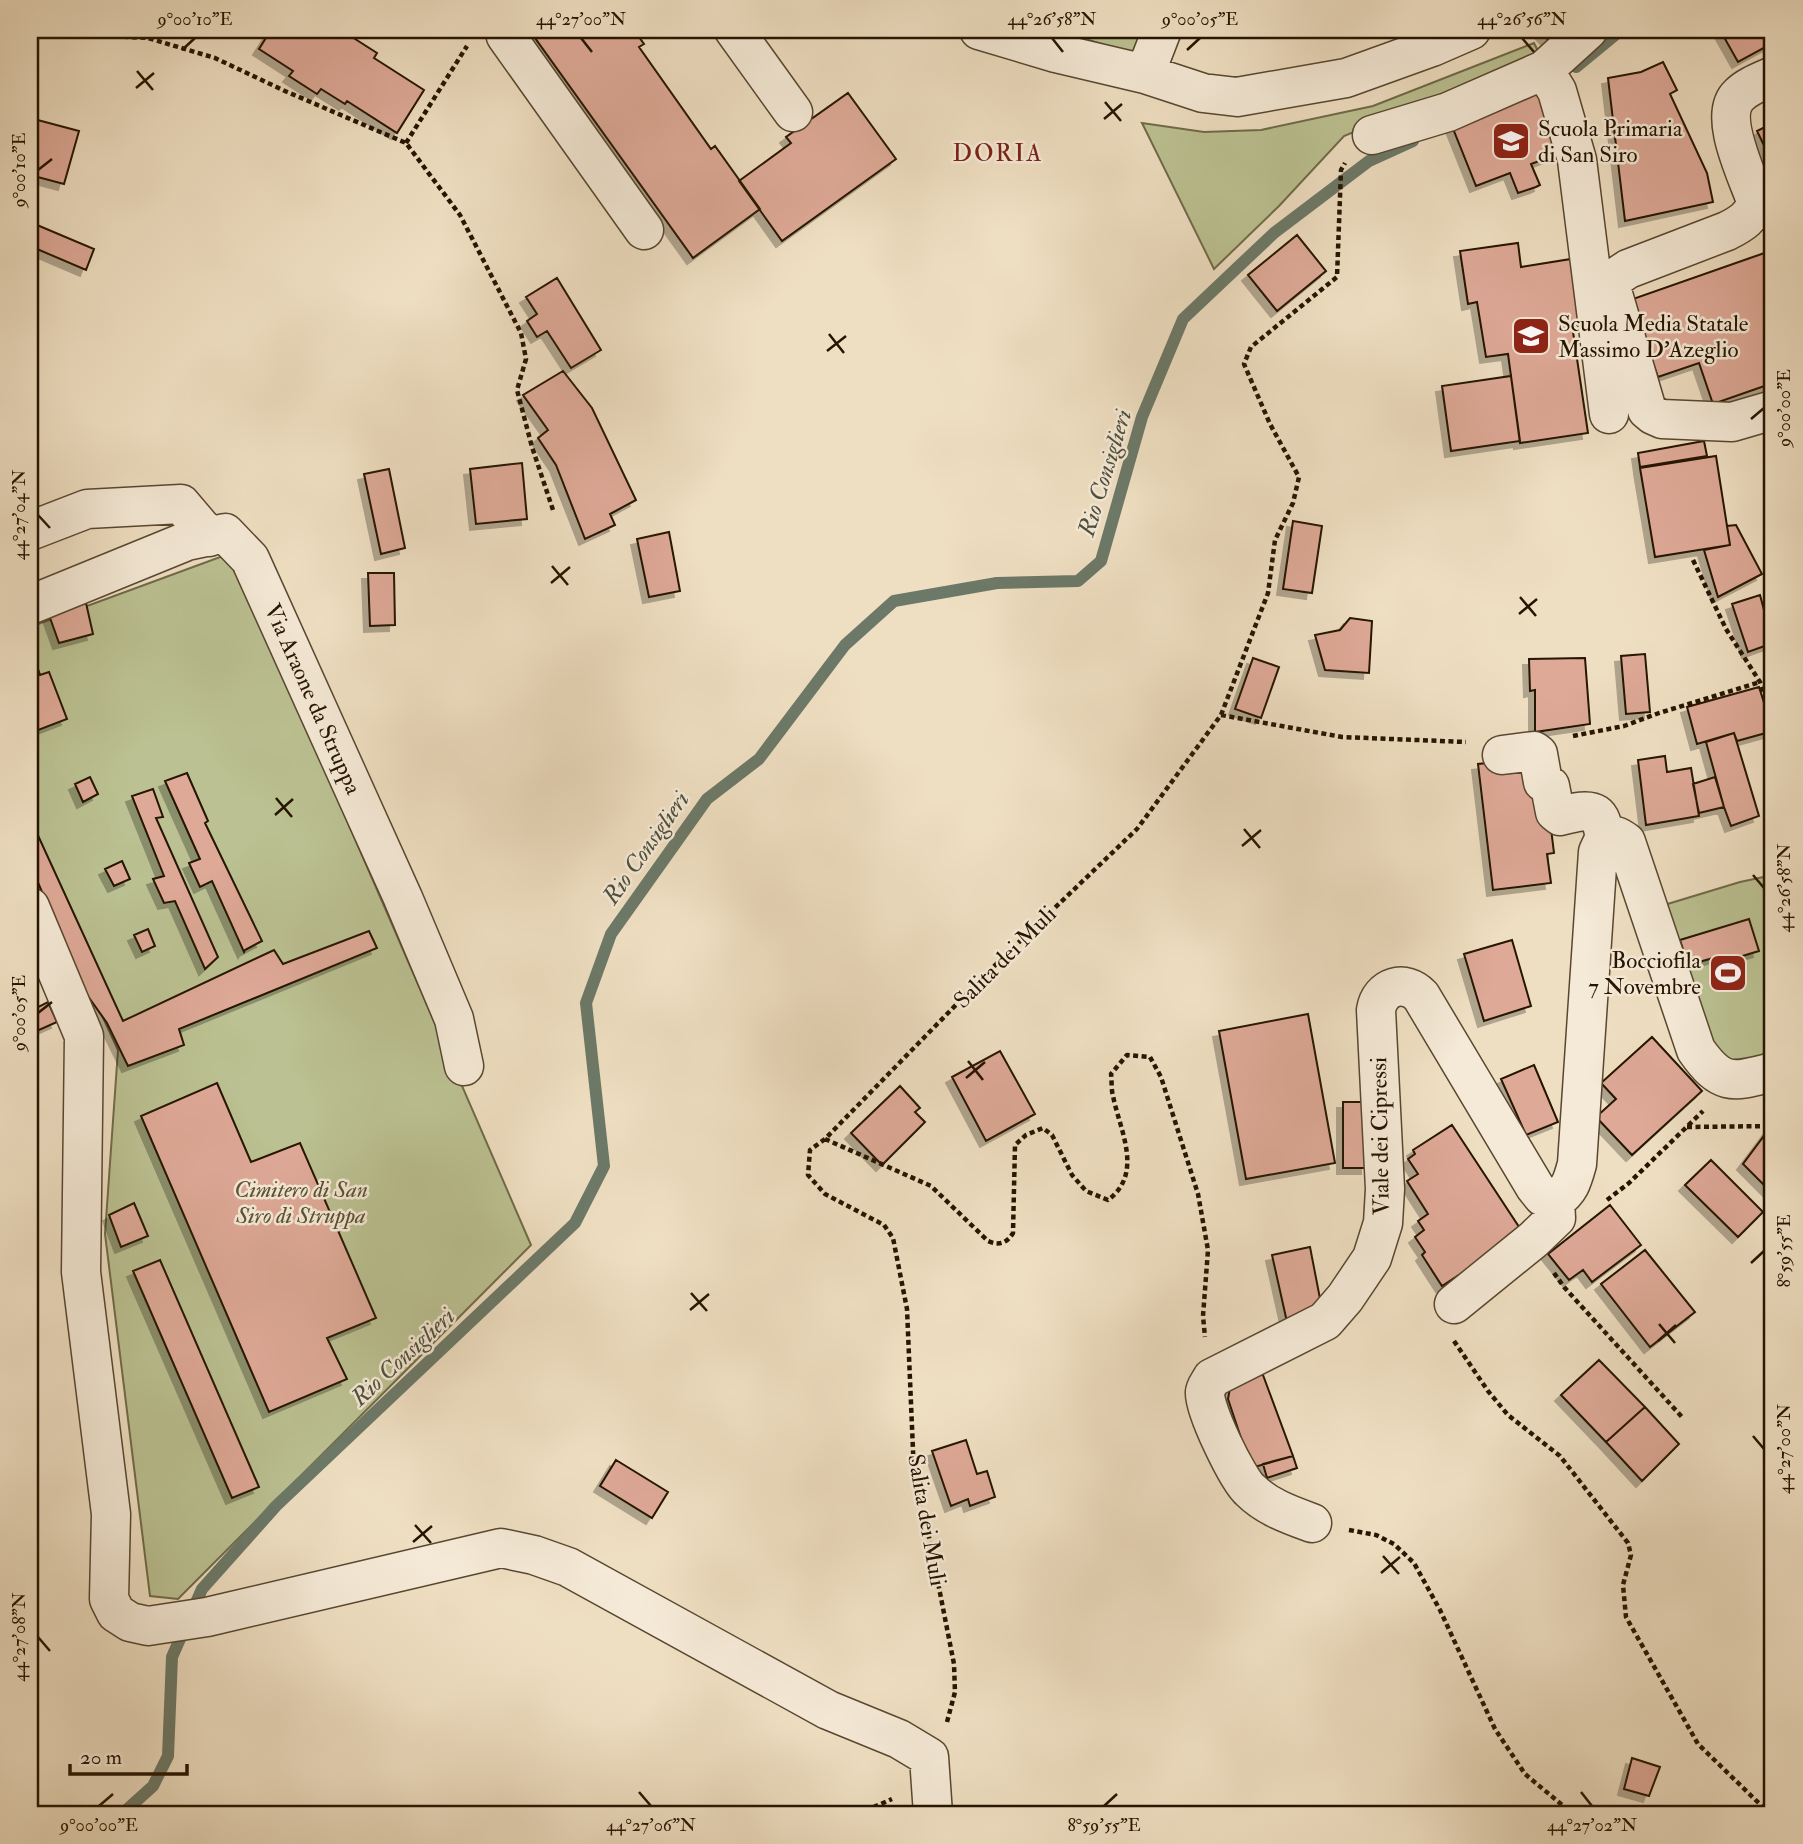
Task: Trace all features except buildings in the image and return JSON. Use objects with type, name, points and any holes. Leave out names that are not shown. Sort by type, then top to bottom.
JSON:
[{"type":"street","points":[[509,30],[506,36],[644,230]]},
{"type":"street","points":[[734,30],[793,112]]},
{"type":"street","points":[[979,30],[1049,41],[1203,93],[1237,97],[1346,78],[1426,38],[1471,30]]},
{"type":"street","points":[[1145,74],[1162,30]]},
{"type":"street","points":[[1372,135],[1448,112],[1544,70],[1588,30]]},
{"type":"street","points":[[1544,70],[1557,91],[1577,160],[1609,414]]},
{"type":"street","points":[[1773,76],[1737,96],[1731,114],[1731,132],[1756,201],[1755,209],[1739,225],[1727,231],[1628,269],[1613,279],[1611,287],[1647,410],[1653,415],[1662,419],[1732,422],[1773,410]]},
{"type":"street","points":[[30,531],[87,509],[181,504],[209,537]]},
{"type":"street","name":"Via Araone da Struppa","points":[[209,537],[225,533],[250,559],[403,898],[454,1019],[464,1066]]},
{"type":"street","points":[[30,606],[187,541],[209,537]]},
{"type":"street","points":[[1454,1304],[1556,1219],[1555,1202],[1566,1193],[1573,1181],[1577,1164],[1598,852],[1605,837],[1596,814],[1588,812],[1560,816],[1555,812],[1550,786],[1543,782],[1538,754],[1534,751],[1502,755]]},
{"type":"street","points":[[1605,837],[1612,835],[1626,842],[1696,1050],[1708,1067],[1723,1077],[1739,1080],[1773,1072]]},
{"type":"street","points":[[30,907],[84,1035],[81,1272],[111,1514],[109,1599],[116,1612],[130,1622],[148,1626],[207,1616],[501,1548],[534,1555],[568,1567],[828,1710],[900,1739],[929,1757],[933,1814]]},
{"type":"street","name":"Viale dei Cipressi","points":[[1212,1378],[1325,1321],[1345,1298],[1372,1258],[1383,1223],[1385,1189],[1376,1010],[1378,1002],[1387,990],[1409,987],[1421,996],[1535,1187],[1544,1197],[1555,1202]]},
{"type":"street","points":[[1212,1378],[1205,1391],[1208,1409],[1242,1481],[1264,1501],[1287,1514],[1312,1523]]},
{"type":"path","points":[[30,32],[148,38],[215,58],[406,143],[460,215],[521,333],[526,359],[517,390],[554,513]]},
{"type":"path","points":[[406,143],[470,41]]},
{"type":"path","name":"Salita dei Muli","points":[[929,1757],[945,1730],[955,1692],[954,1664],[914,1474],[907,1309],[893,1238],[884,1225],[825,1194],[808,1175],[810,1150],[825,1139],[990,970],[1137,828],[1220,715],[1268,593],[1275,540],[1293,503],[1299,477],[1270,424],[1244,364],[1245,358],[1251,347],[1337,277],[1342,170]]},
{"type":"path","points":[[1693,559],[1726,629],[1760,682],[1773,723]]},
{"type":"path","points":[[825,1139],[931,1186],[988,1241],[1000,1244],[1013,1233],[1014,1145],[1026,1135],[1043,1129],[1052,1135],[1072,1175],[1086,1191],[1108,1200],[1119,1192],[1128,1155],[1112,1094],[1111,1074],[1127,1055],[1150,1057],[1161,1077],[1198,1194],[1208,1250],[1203,1316],[1212,1378]]},
{"type":"path","points":[[1599,1206],[1629,1183],[1711,1104]]},
{"type":"path","points":[[1687,1127],[1773,1126]]},
{"type":"path","points":[[1533,1240],[1564,1287],[1682,1417]]},
{"type":"path","points":[[1454,1304],[1441,1325],[1488,1391],[1508,1415],[1560,1456],[1629,1543],[1631,1555],[1623,1585],[1626,1616],[1698,1744],[1770,1814]]},
{"type":"path","points":[[1312,1523],[1376,1535],[1394,1544],[1414,1563],[1440,1610],[1495,1729],[1525,1774],[1573,1814]]},
{"type":"green space","points":[[1142,30],[1133,54],[1060,31]]},
{"type":"green space","points":[[1534,43],[1540,55],[1344,136],[1279,206],[1214,269],[1142,123],[1204,132],[1261,130],[1373,106]]},
{"type":"green space","name":"Cimitero di San Siro di Struppa","points":[[231,553],[531,1245],[178,1599],[150,1596],[105,1234],[118,1050],[30,860],[30,627]]},
{"type":"green space","name":"Bocciofila 7 Novembre","points":[[1773,875],[1773,1055],[1736,1064],[1711,1049],[1661,906]]},
{"type":"waterway","name":"Rio Consiglieri","points":[[1576,67],[1621,30]]},
{"type":"waterway","name":"Rio Consiglieri","points":[[122,1814],[153,1786],[168,1756],[172,1657],[202,1589],[276,1506],[575,1223],[604,1166],[586,1003],[611,934],[707,799],[759,759],[845,645],[894,601],[997,583],[1078,581],[1101,561],[1142,417],[1183,319],[1274,233],[1369,161],[1413,141]]},
{"type":"place","name":"Scuola Primaria di San Siro","points":[[1511,141]]},
{"type":"place","name":"Scuola Media Statale Massimo D'Azeglio","points":[[1531,336]]},
{"type":"place","name":"Bocciofila 7 Novembre","points":[[1728,973]]},
{"type":"district","name":"DORIA","points":[[998,153]]}]
